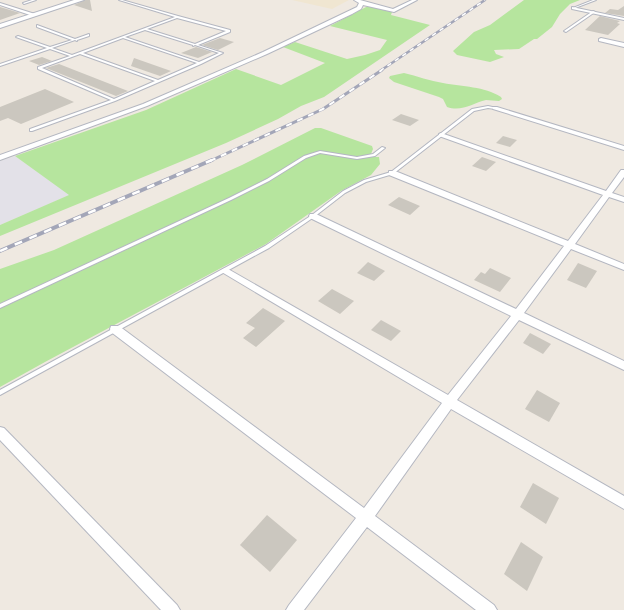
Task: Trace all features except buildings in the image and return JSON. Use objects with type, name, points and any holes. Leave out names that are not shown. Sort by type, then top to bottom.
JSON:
[{"type":"main road","points":[[0,26],[81,0]]},
{"type":"street","points":[[0,158],[152,102],[272,50],[359,8],[359,1],[394,11],[415,0]]},
{"type":"street","points":[[574,8],[624,19]]},
{"type":"street","points":[[601,40],[624,45]]},
{"type":"street","points":[[496,108],[624,148]]},
{"type":"street","points":[[441,136],[624,200]]},
{"type":"street","points":[[294,610],[366,517],[450,401],[517,315],[624,172]]},
{"type":"street","points":[[392,173],[624,267]]},
{"type":"street","points":[[313,216],[624,366]]},
{"type":"street","points":[[225,271],[624,503]]},
{"type":"street","points":[[115,329],[489,610]]},
{"type":"street","points":[[0,432],[172,610]]},
{"type":"lane","points":[[24,3],[35,0]]},
{"type":"lane","points":[[120,0],[229,31],[194,45]]},
{"type":"lane","points":[[574,8],[595,0]]},
{"type":"lane","points":[[0,4],[34,15]]},
{"type":"lane","points":[[565,31],[594,12]]},
{"type":"lane","points":[[114,100],[40,68],[177,17]]},
{"type":"lane","points":[[38,26],[76,40]]},
{"type":"lane","points":[[31,130],[114,100],[222,53],[145,29]]},
{"type":"lane","points":[[0,65],[88,35]]},
{"type":"lane","points":[[17,37],[73,56]]},
{"type":"lane","points":[[123,37],[200,63]]},
{"type":"lane","points":[[81,53],[158,81]]},
{"type":"lane","points":[[0,393],[267,247],[313,216],[344,192],[365,181],[392,173],[473,110],[488,107],[496,108]]},
{"type":"lane","points":[[0,306],[230,200],[268,180],[305,157],[320,152],[349,157],[374,156],[382,148]]},
{"type":"shaded area","points":[[292,0],[349,0],[332,9]]},
{"type":"shaded area","points":[[15,156],[70,195],[0,225],[0,161]]},
{"type":"green space","points":[[524,0],[580,0],[570,4],[560,14],[552,27],[537,39],[534,39],[519,49],[494,50],[496,54],[504,57],[490,62],[457,55],[453,51],[474,32],[490,25]]},
{"type":"green space","points":[[368,6],[392,12],[391,15],[430,25],[324,97],[301,106],[278,119],[226,143],[0,236],[0,225],[69,195],[15,156],[146,110],[236,69],[281,85],[325,63],[283,47],[295,42],[347,59],[380,50],[387,40],[330,26]]},
{"type":"green space","points":[[404,73],[438,82],[488,91],[501,97],[502,99],[499,101],[486,100],[463,108],[447,107],[443,99],[439,97],[394,82],[389,78],[390,76]]},
{"type":"green space","points":[[315,128],[321,128],[372,146],[373,149],[371,154],[365,157],[379,157],[380,164],[371,175],[341,191],[266,244],[0,387],[0,269],[54,250],[242,165]]},
{"type":"railway","points":[[380,71],[485,0]]},
{"type":"railway","points":[[210,161],[323,109],[382,70]]},
{"type":"railway","points":[[0,251],[212,160]]}]
